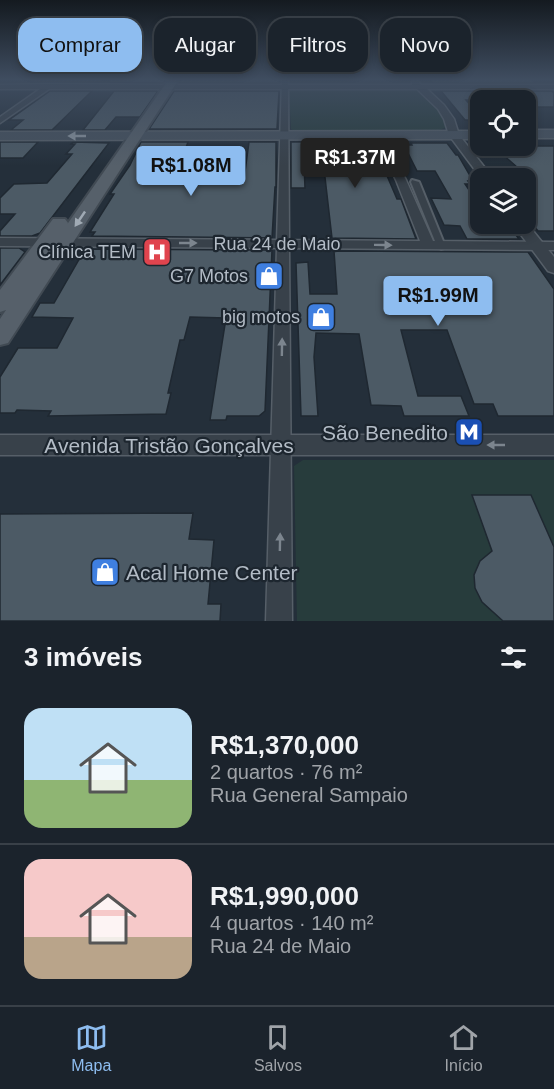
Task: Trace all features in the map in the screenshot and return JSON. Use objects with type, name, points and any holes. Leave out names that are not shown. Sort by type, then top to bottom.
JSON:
[{"type":"main road","points":[[0,337],[55,242],[149,108]]},
{"type":"main road","points":[[452,129],[470,133]]},
{"type":"main road","points":[[0,136],[378,135],[470,129]]},
{"type":"main road","points":[[536,129],[554,129]]},
{"type":"main road","points":[[536,134],[554,134]]},
{"type":"main road","points":[[0,305],[55,242]]},
{"type":"street","points":[[0,121],[18,108]]},
{"type":"street","points":[[279,621],[285,108]]},
{"type":"street","points":[[439,108],[480,168]]},
{"type":"street","points":[[378,135],[434,246]]},
{"type":"street","points":[[415,183],[434,246]]},
{"type":"street","points":[[528,234],[554,268]]},
{"type":"street","name":"Rua 24 de Maio","points":[[0,242],[554,246]]},
{"type":"street","name":"Avenida Tristão Gonçalves","points":[[0,445],[554,445]]},
{"type":"green space","points":[[290,108],[437,108],[447,127],[435,132],[294,131],[291,129]]},
{"type":"green space","points":[[303,460],[554,460],[554,621],[297,621],[294,466]]},
{"type":"building","points":[[26,108],[75,108],[52,130],[11,130],[23,120],[9,120]]},
{"type":"building","points":[[101,108],[146,108],[140,117],[116,117],[105,130],[83,130]]},
{"type":"building","points":[[163,108],[278,108],[277,129],[149,129]]},
{"type":"building","points":[[455,108],[470,108],[470,120],[465,120]]},
{"type":"building","points":[[375,141],[389,171],[385,171],[397,199],[401,199],[416,239],[332,238],[323,160],[304,162],[305,188],[291,188],[291,142]]},
{"type":"building","points":[[0,142],[38,142],[23,158],[0,158]]},
{"type":"building","points":[[73,142],[109,143],[40,233],[32,236],[0,236],[0,231],[15,214],[0,214],[0,198],[14,184],[47,183],[72,154],[66,154],[75,144],[71,144]]},
{"type":"building","points":[[141,142],[188,142],[177,172],[215,172],[214,178],[244,179],[249,142],[276,142],[276,187],[272,238],[92,236],[95,232],[90,232],[114,194],[110,194],[130,165]]},
{"type":"building","points":[[411,143],[447,143],[458,155],[470,176],[470,181],[468,181],[470,184],[465,184],[470,191],[470,234],[515,234],[519,239],[467,239],[460,226],[444,225],[431,198],[451,199],[435,171],[417,171],[404,145],[412,145]]},
{"type":"building","points":[[536,146],[554,146],[554,231],[538,231],[536,229],[536,168],[518,168],[504,156],[536,156]]},
{"type":"building","points":[[0,248],[19,248],[25,252],[0,285]]},
{"type":"building","points":[[85,249],[272,250],[265,411],[259,416],[227,416],[226,420],[210,420],[226,318],[190,317],[184,340],[180,340],[168,393],[171,393],[166,414],[48,416],[51,411],[17,410],[15,413],[0,413],[0,377],[18,348],[57,348],[73,318],[32,317],[40,303],[54,303]]},
{"type":"building","points":[[334,251],[528,252],[554,289],[554,416],[498,416],[493,404],[474,404],[447,330],[401,330],[418,396],[461,396],[469,416],[404,416],[401,406],[371,405],[359,334],[316,333],[314,357],[318,416],[301,416],[296,263],[308,262],[310,294],[337,294]]},
{"type":"building","name":"São Benedito","points":[[472,495],[531,495],[554,547],[554,621],[503,621],[482,602],[475,588],[474,575],[480,561],[492,551]]},
{"type":"building","name":"Acal Home Center","points":[[193,513],[189,539],[214,540],[208,604],[221,604],[220,621],[0,621],[0,514]]},
{"type":"place","name":"Clínica TEM","points":[[157,252]]},
{"type":"place","name":"G7 Motos","points":[[269,276]]},
{"type":"place","name":"big motos","points":[[321,317]]},
{"type":"place","name":"São Benedito","points":[[469,432]]},
{"type":"place","name":"Acal Home Center","points":[[105,572]]}]
